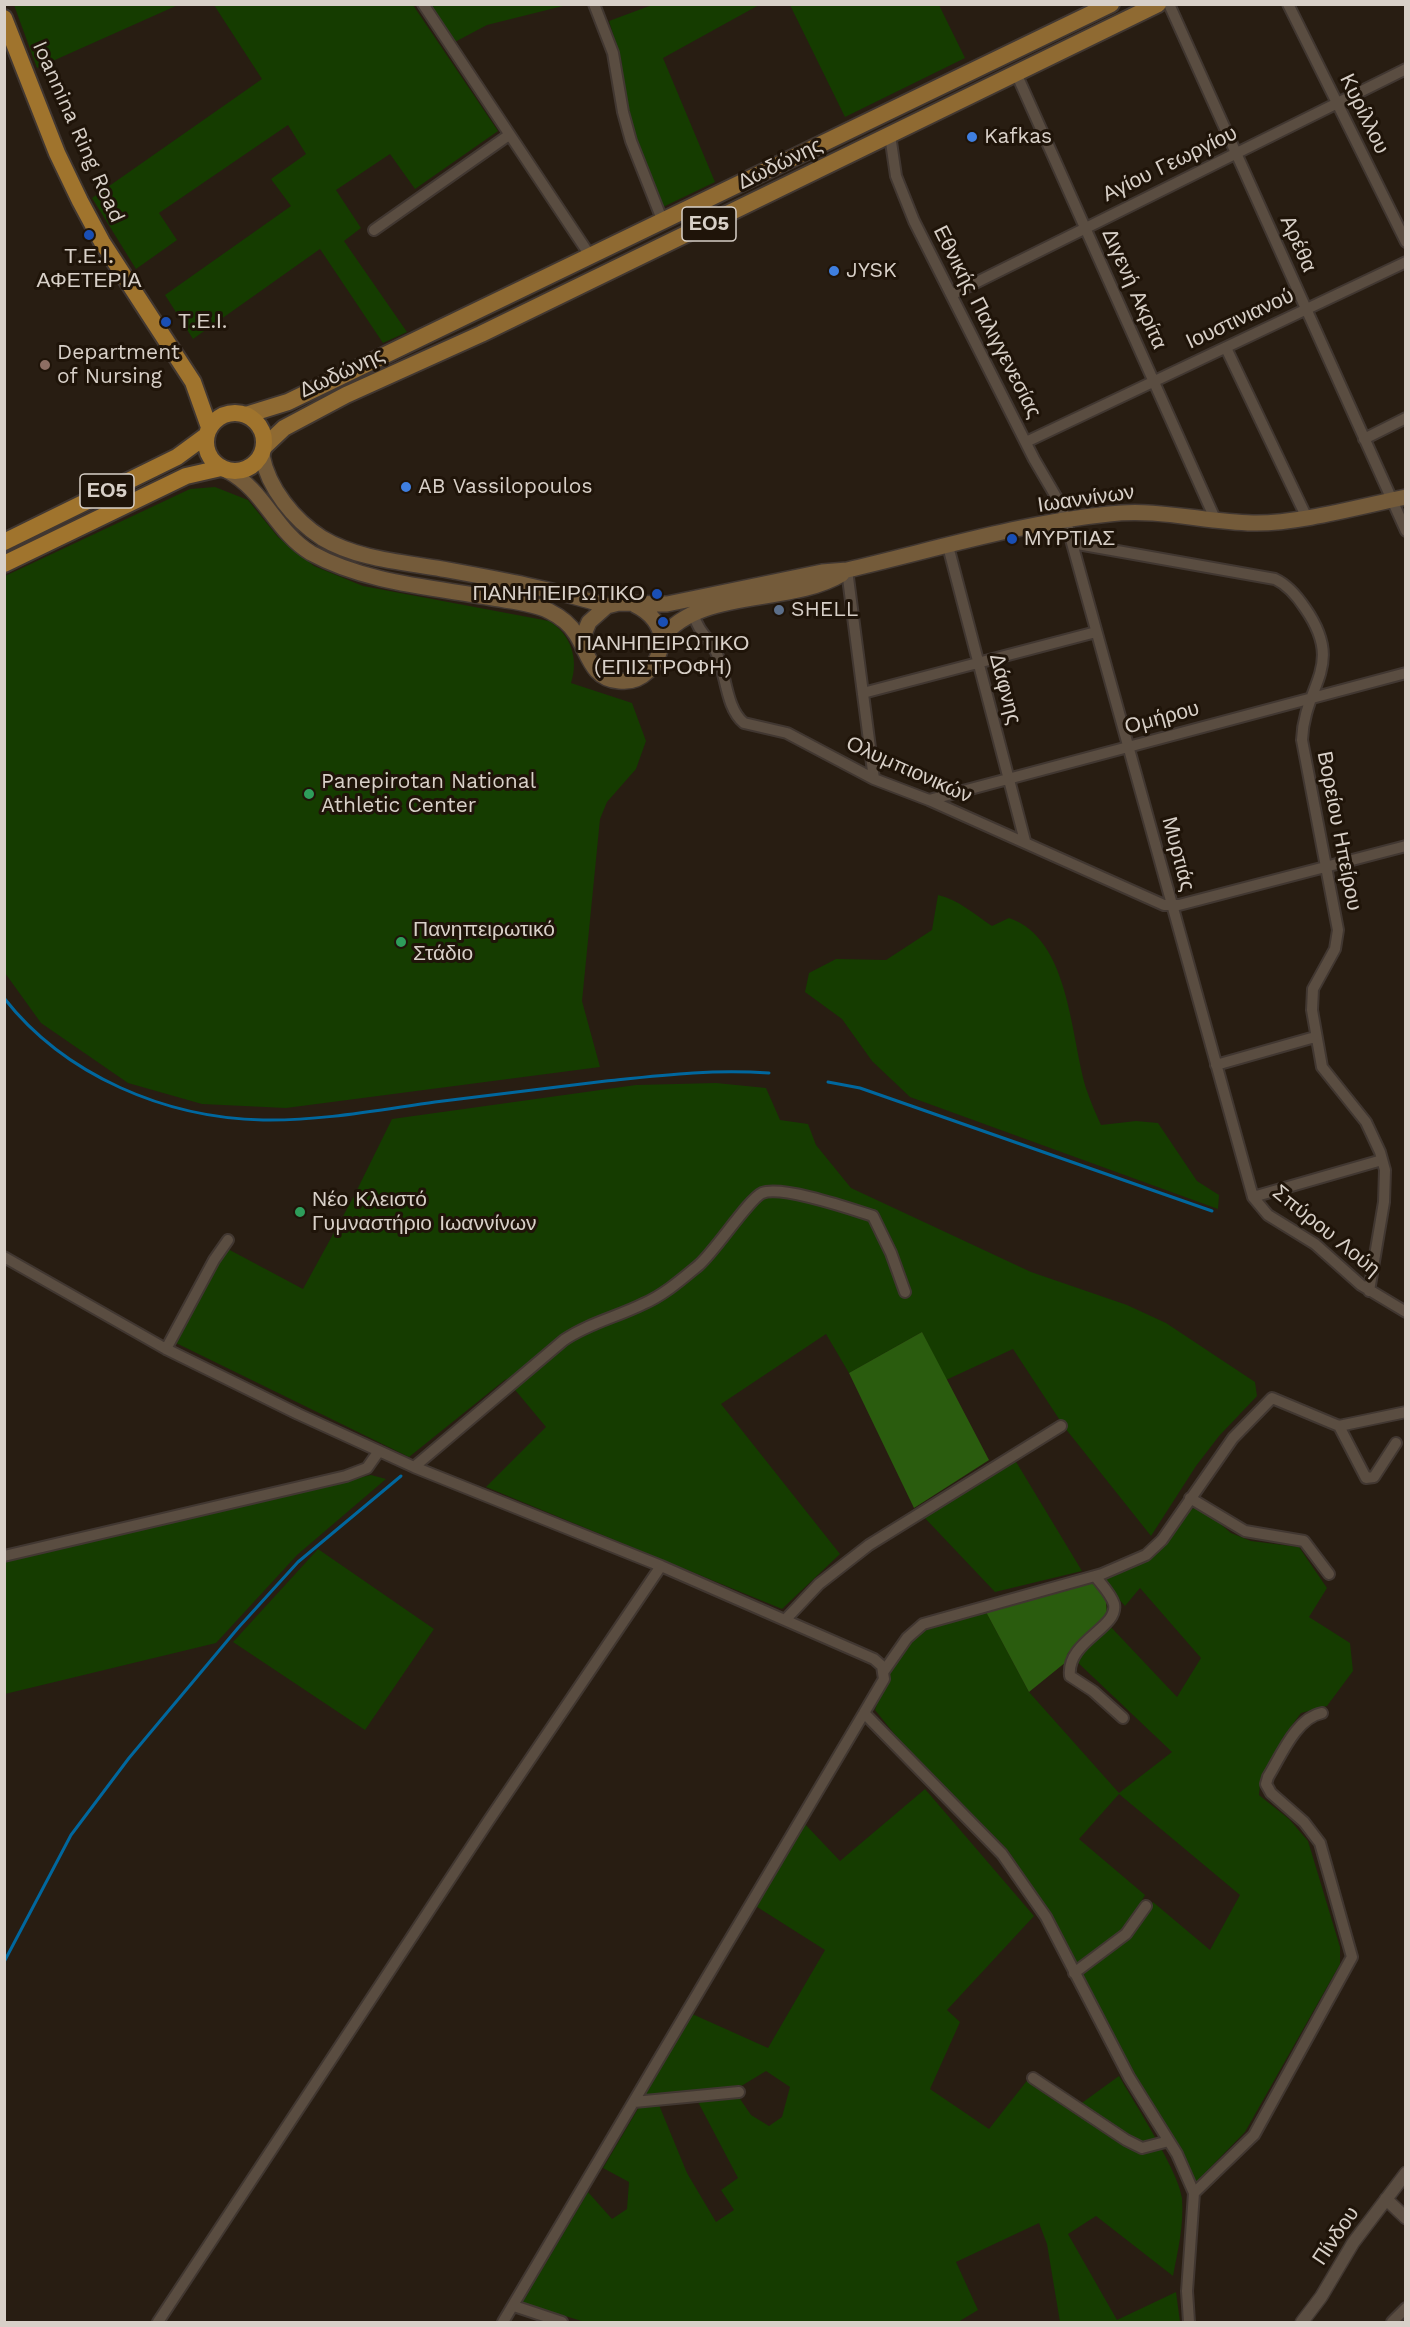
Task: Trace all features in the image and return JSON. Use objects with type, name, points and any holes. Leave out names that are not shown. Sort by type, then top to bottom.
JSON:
[{"type":"highway","name":"Ioannina Ring Road","points":[[4,18],[57,153],[87,215],[193,382],[213,402],[240,413]]},
{"type":"highway","name":"Ioannina Ring Road","points":[[193,382],[208,431]]},
{"type":"highway","points":[[240,413],[253,418],[263,431],[263,451]]},
{"type":"highway","name":"ΕΟ5","points":[[4,542],[177,457],[208,431],[220,417],[240,413]]},
{"type":"highway","points":[[208,431],[210,457],[224,469]]},
{"type":"highway","name":"ΕΟ5","points":[[4,564],[186,476],[224,469],[244,470],[257,462],[263,451]]},
{"type":"main road","name":"Δωδώνης","points":[[240,413],[288,402],[1111,4]]},
{"type":"main road","name":"Δωδώνης","points":[[263,451],[284,428],[346,395],[481,334],[1158,4]]},
{"type":"main road","points":[[263,451],[267,475],[288,506],[308,528],[337,545],[372,556],[514,582],[607,606],[667,604],[822,572],[847,570]]},
{"type":"main road","points":[[224,469],[250,486],[295,540],[328,561],[371,576],[547,610],[572,629],[587,660],[596,671],[607,679],[620,682],[633,680],[645,674],[655,664],[662,639],[672,625],[693,613],[809,587],[826,582],[847,570]]},
{"type":"main road","name":"Ιωαννίνων","points":[[847,570],[1066,521],[1139,512],[1216,521],[1262,523],[1398,498]]},
{"type":"main road","points":[[631,604],[652,616],[662,639]]},
{"type":"main road","points":[[583,648],[584,634],[589,622],[607,606]]},
{"type":"street","points":[[423,4],[591,257]]},
{"type":"street","points":[[594,4],[613,53],[623,112],[632,141],[663,222]]},
{"type":"street","name":"Αρέθα","points":[[1169,4],[1364,439],[1398,498],[1406,531]]},
{"type":"street","name":"Κυρίλλου","points":[[1288,4],[1406,242]]},
{"type":"street","name":"Αγίου Γεωργίου","points":[[953,294],[1406,69]]},
{"type":"street","name":"Διγενή Ακρίτα","points":[[1016,74],[1216,521]]},
{"type":"street","points":[[374,230],[509,135]]},
{"type":"street","name":"Εθνικής Παλιγγενεσίας","points":[[890,135],[894,168],[904,198],[1026,442],[1058,498],[1066,521]]},
{"type":"street","name":"Ιουστινιανού","points":[[1026,442],[1406,262]]},
{"type":"street","points":[[1226,348],[1306,516]]},
{"type":"street","points":[[1364,439],[1406,418]]},
{"type":"street","name":"Μυρτιάς","points":[[1066,521],[1253,1197]]},
{"type":"street","name":"Βορείου Ηπείρου","points":[[1072,543],[1268,578],[1286,585],[1308,612],[1322,641],[1322,673],[1303,719],[1302,741],[1338,937],[1335,949],[1312,995],[1315,1037],[1322,1067],[1360,1113],[1371,1132],[1382,1160],[1386,1191],[1369,1291]]},
{"type":"street","name":"Δάφνης","points":[[948,546],[1025,841]]},
{"type":"street","points":[[847,570],[874,779]]},
{"type":"street","name":"Ολυμπιονικών","points":[[693,613],[702,635],[716,651],[741,721],[787,734],[874,779],[1025,841],[1158,903],[1172,906]]},
{"type":"street","points":[[863,693],[1096,632]]},
{"type":"street","name":"Ομήρου","points":[[929,800],[1406,673]]},
{"type":"street","points":[[1172,906],[1406,846]]},
{"type":"street","points":[[1216,1065],[1315,1037]]},
{"type":"street","points":[[1253,1197],[1382,1160]]},
{"type":"street","points":[[414,1467],[572,1334],[649,1302],[687,1275],[715,1250],[753,1201],[762,1193],[787,1192],[873,1216],[884,1237],[905,1292]]},
{"type":"street","name":"Σπύρου Λούη","points":[[1253,1197],[1268,1215],[1315,1244],[1369,1291],[1406,1312]]},
{"type":"street","points":[[166,1348],[214,1260],[228,1240]]},
{"type":"street","points":[[4,1257],[166,1348],[252,1393],[414,1467],[786,1619],[874,1659],[884,1671]]},
{"type":"street","points":[[503,2322],[884,1679],[884,1671],[907,1638],[923,1624],[1095,1576],[1126,1566],[1146,1555],[1162,1540],[1233,1438],[1272,1398],[1339,1426],[1406,1413]]},
{"type":"street","points":[[786,1619],[819,1584],[869,1545],[1061,1426]]},
{"type":"street","points":[[1339,1426],[1361,1472],[1369,1479],[1374,1477],[1396,1443]]},
{"type":"street","points":[[4,1556],[346,1476],[367,1468],[379,1451]]},
{"type":"street","points":[[1190,1498],[1245,1531],[1304,1542],[1329,1574]]},
{"type":"street","points":[[158,2322],[470,1849],[661,1566]]},
{"type":"street","points":[[1095,1576],[1113,1601],[1114,1611],[1076,1652],[1069,1663],[1070,1676],[1093,1691],[1123,1718]]},
{"type":"street","points":[[864,1713],[1002,1854],[1046,1917],[1129,2077],[1187,2173],[1194,2193],[1187,2291],[1189,2322]]},
{"type":"street","points":[[1194,2193],[1254,2135],[1352,1957],[1320,1842],[1304,1822],[1271,1793],[1266,1784],[1268,1777],[1299,1728],[1310,1718],[1322,1713]]},
{"type":"street","points":[[1074,1974],[1126,1934],[1146,1906]]},
{"type":"street","points":[[1033,2078],[1126,2140],[1142,2148],[1169,2141]]},
{"type":"street","points":[[634,2102],[739,2092]]},
{"type":"street","name":"Πίνδου","points":[[1302,2322],[1321,2297],[1353,2243],[1406,2173]]},
{"type":"street","points":[[1386,2199],[1406,2218]]},
{"type":"street","points":[[514,2306],[561,2322]]},
{"type":"street","points":[[1392,2322],[1406,2308]]},
{"type":"green space","points":[[14,4],[178,5],[37,68]]},
{"type":"green space","points":[[214,5],[413,5],[498,131],[415,189],[390,154],[336,190],[361,228],[344,241],[407,332],[383,343],[320,249],[193,339],[165,295],[291,206],[271,179],[306,154],[288,125],[159,213],[177,240],[136,269],[92,198],[262,79]]},
{"type":"green space","points":[[429,5],[567,5],[487,25],[453,43]]},
{"type":"green space","points":[[652,5],[759,5],[663,58],[715,182],[661,208],[629,120],[622,87],[622,63],[609,21]]},
{"type":"green space","points":[[790,5],[939,5],[965,58],[845,117]]},
{"type":"green space","name":"Panepirotan National Athletic Center","points":[[215,487],[248,500],[278,537],[314,566],[363,586],[549,621],[563,633],[571,648],[574,665],[571,683],[632,703],[646,741],[636,769],[607,802],[600,819],[582,1001],[600,1067],[286,1108],[202,1104],[128,1083],[41,1023],[5,973],[5,576],[190,489]]},
{"type":"green space","points":[[938,895],[960,904],[992,926],[1009,918],[1029,929],[1045,946],[1065,992],[1081,1069],[1101,1125],[1136,1121],[1158,1123],[1197,1181],[1219,1195],[1218,1209],[910,1097],[872,1061],[842,1019],[805,992],[809,973],[836,959],[886,960],[932,930]]},
{"type":"green space","points":[[716,1083],[766,1088],[780,1120],[808,1124],[816,1145],[851,1188],[1031,1272],[1127,1305],[1166,1323],[1255,1382],[1257,1396],[1219,1436],[1196,1466],[1151,1536],[1065,1428],[1013,1349],[946,1380],[922,1332],[849,1373],[826,1334],[721,1404],[840,1554],[782,1609],[486,1487],[546,1427],[506,1379],[409,1457],[176,1343],[226,1248],[303,1289],[354,1196],[392,1119],[636,1085]]},
{"type":"green space","points":[[922,1332],[989,1460],[914,1508],[849,1373]]},
{"type":"green space","points":[[1015,1460],[1082,1571],[995,1592],[923,1516]]},
{"type":"green space","points":[[371,1475],[386,1479],[297,1555],[216,1643],[5,1694],[4,1561]]},
{"type":"green space","points":[[1195,1508],[1231,1533],[1251,1541],[1299,1547],[1327,1588],[1309,1617],[1350,1643],[1353,1671],[1327,1706],[1301,1713],[1282,1739],[1286,1742],[1260,1784],[1259,1795],[1289,1819],[1308,1841],[1340,1947],[1340,1964],[1245,2132],[1196,2182],[1178,2146],[1142,2090],[1081,1973],[1128,1937],[1153,1902],[1210,1950],[1240,1895],[1119,1794],[1079,1839],[1145,1895],[1124,1931],[1076,1967],[1050,1914],[1007,1849],[908,1751],[875,1710],[896,1661],[915,1636],[938,1622],[985,1610],[1029,1692],[1119,1793],[1172,1752],[1072,1657],[1109,1625],[1177,1697],[1201,1658],[1140,1588],[1125,1606],[1101,1579],[1132,1568],[1143,1561],[1161,1546],[1188,1510]]},
{"type":"green space","points":[[318,1549],[434,1629],[365,1730],[233,1642]]},
{"type":"green space","points":[[1093,1580],[1106,1601],[1107,1615],[1068,1653],[1066,1662],[1029,1692],[985,1610]]},
{"type":"green space","points":[[925,1789],[1034,1916],[947,2010],[960,2022],[930,2089],[989,2129],[1033,2073],[1079,2105],[1119,2076],[1165,2155],[1179,2186],[1182,2198],[1182,2218],[1173,2276],[1096,2216],[1068,2234],[1117,2320],[1176,2292],[1180,2322],[1060,2322],[1047,2244],[1039,2223],[956,2262],[978,2310],[958,2322],[585,2322],[522,2303],[588,2192],[612,2219],[627,2209],[629,2182],[603,2168],[639,2107],[659,2105],[687,2173],[716,2222],[734,2210],[721,2190],[738,2178],[697,2100],[738,2096],[751,2115],[769,2126],[782,2117],[790,2087],[766,2071],[738,2088],[658,2097],[643,2095],[690,2013],[768,2048],[825,1950],[754,1905],[803,1822],[840,1861]]},
{"type":"waterway","points":[[4,998],[29,1026],[57,1050],[120,1088],[190,1111],[227,1117],[263,1120],[306,1119],[606,1081],[707,1072],[769,1073]]},
{"type":"waterway","points":[[828,1082],[860,1088],[1212,1211]]},
{"type":"waterway","points":[[4,1962],[71,1835],[129,1758],[238,1628],[298,1562],[401,1476]]},
{"type":"place","name":"Kafkas","points":[[972,137]]},
{"type":"place","name":"Τ.Ε.Ι. ΑΦΕΤΕΡΙΑ","points":[[89,235]]},
{"type":"place","name":"JYSK","points":[[834,271]]},
{"type":"place","name":"Τ.Ε.Ι.","points":[[166,322]]},
{"type":"place","name":"Department of Nursing","points":[[45,365]]},
{"type":"place","name":"AB Vassilopoulos","points":[[406,487]]},
{"type":"place","name":"ΜΥΡΤΙΑΣ","points":[[1012,539]]},
{"type":"place","name":"ΠΑΝΗΠΕΙΡΩΤΙΚΟ","points":[[657,594]]},
{"type":"place","name":"SHELL","points":[[779,610]]},
{"type":"place","name":"ΠΑΝΗΠΕΙΡΩΤΙΚΟ (ΕΠΙΣΤΡΟΦΗ)","points":[[663,622]]},
{"type":"place","name":"Panepirotan National Athletic Center","points":[[309,794]]},
{"type":"place","name":"Πανηπειρωτικό Στάδιο","points":[[401,942]]},
{"type":"place","name":"Νέο Κλειστό Γυμναστήριο Ιωαννίνων","points":[[300,1212]]}]
